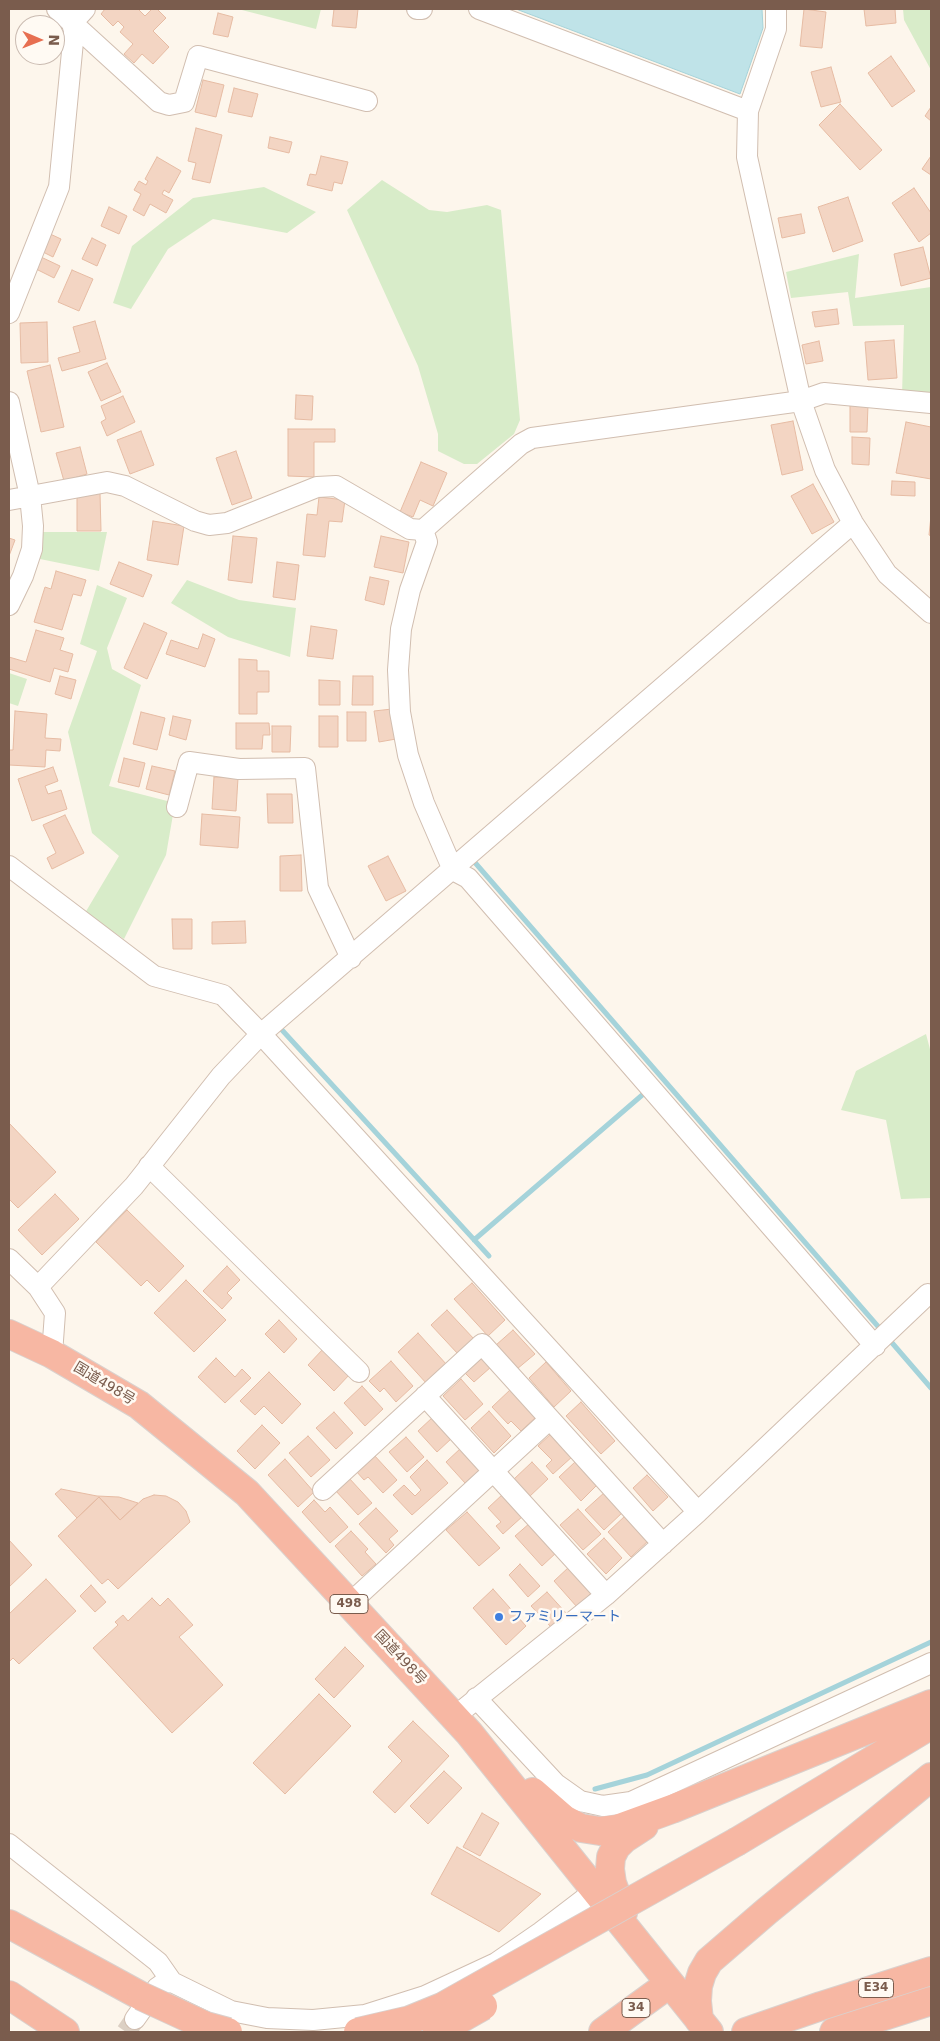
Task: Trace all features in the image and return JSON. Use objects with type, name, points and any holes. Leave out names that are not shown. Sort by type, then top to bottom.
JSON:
[{"type":"highway","name":"国道498号","points":[[9,1334],[52,1354],[139,1405],[247,1493],[462,1725],[704,2026]]},
{"type":"highway","points":[[462,1725],[564,1819],[581,1828],[600,1831],[617,1829],[672,1809],[931,1704]]},
{"type":"highway","points":[[437,2032],[742,1847],[931,1725]]},
{"type":"highway","points":[[358,2032],[410,2020],[442,2007],[931,1747]]},
{"type":"highway","points":[[650,1959],[682,1970],[709,1961],[931,1777]]},
{"type":"highway","points":[[633,1938],[612,1883],[611,1857],[616,1847],[624,1839],[672,1809]]},
{"type":"highway","points":[[9,1924],[138,2007],[198,2022],[228,2032]]},
{"type":"highway","points":[[704,2026],[697,2000],[698,1986],[702,1973],[709,1961]]},
{"type":"highway","points":[[821,2006],[931,1964]]},
{"type":"highway","name":"E34","points":[[746,2032],[931,1971]]},
{"type":"highway","name":"34","points":[[603,2032],[669,1984]]},
{"type":"highway","points":[[9,1995],[65,2032]]},
{"type":"highway","name":"E34","points":[[834,2032],[931,2001]]},
{"type":"street","points":[[57,9],[78,16],[159,102],[169,105],[184,102],[198,56],[367,101]]},
{"type":"street","points":[[417,9],[422,9]]},
{"type":"street","points":[[479,9],[748,111]]},
{"type":"street","points":[[776,9],[776,29],[748,111],[747,157],[801,401],[825,470],[853,523],[886,574],[931,613]]},
{"type":"street","points":[[9,313],[59,186],[74,31],[78,16]]},
{"type":"street","points":[[9,500],[107,482],[125,486],[194,521],[209,525],[227,523],[317,487],[336,486],[410,529],[423,530],[520,444],[532,438],[801,401],[824,393],[931,403]]},
{"type":"street","points":[[9,402],[30,496],[33,526],[32,549],[23,576],[9,605]]},
{"type":"street","points":[[38,1287],[134,1186],[221,1076],[261,1034],[853,523]]},
{"type":"street","points":[[423,530],[427,542],[410,590],[401,629],[398,670],[400,712],[408,755],[418,787],[464,860],[468,878],[874,1346]]},
{"type":"street","points":[[177,807],[190,762],[239,769],[305,768],[318,888],[350,958]]},
{"type":"street","points":[[9,866],[154,976],[223,995],[261,1034],[698,1512]]},
{"type":"street","points":[[149,1166],[359,1372]]},
{"type":"street","points":[[9,1259],[38,1287],[55,1313],[52,1354]]},
{"type":"street","points":[[462,1725],[476,1698],[606,1595],[698,1512],[930,1293]]},
{"type":"street","points":[[323,1490],[482,1344],[663,1544]]},
{"type":"street","points":[[425,1396],[606,1595]]},
{"type":"street","points":[[349,1604],[550,1419]]},
{"type":"street","points":[[476,1698],[556,1784],[580,1801],[603,1806],[631,1802],[931,1663]]},
{"type":"street","points":[[9,1844],[158,1962],[172,1982],[231,2011],[267,2018],[313,2020],[365,2014],[425,1996],[496,1962],[541,1932],[596,1890]]},
{"type":"street","points":[[138,2007],[157,1988],[164,1983],[172,1982]]},
{"type":"green space","points":[[238,9],[321,9],[316,29]]},
{"type":"green space","points":[[903,9],[931,9],[931,70],[904,20]]},
{"type":"green space","points":[[382,180],[429,210],[447,212],[487,205],[501,210],[520,420],[514,434],[477,464],[464,464],[438,451],[438,434],[418,366],[347,210]]},
{"type":"green space","points":[[264,187],[316,212],[287,233],[213,219],[168,249],[131,309],[113,303],[132,246],[193,198]]},
{"type":"green space","points":[[859,254],[855,298],[931,287],[931,398],[902,395],[904,325],[853,326],[848,292],[791,298],[786,272]]},
{"type":"green space","points":[[40,532],[107,532],[99,571],[35,558]]},
{"type":"green space","points":[[187,580],[239,600],[296,608],[290,657],[228,637],[171,603]]},
{"type":"green space","points":[[97,585],[127,598],[107,648],[112,669],[141,685],[109,786],[175,803],[166,855],[124,939],[85,913],[119,856],[92,833],[68,732],[97,651],[80,644]]},
{"type":"green space","points":[[9,673],[27,679],[18,706],[9,703]]},
{"type":"green space","points":[[926,1034],[931,1053],[931,1198],[901,1199],[886,1120],[841,1110],[856,1071]]},
{"type":"water","points":[[516,9],[762,9],[763,28],[740,94]]},
{"type":"building","points":[[105,9],[138,9],[145,16],[152,9],[157,9],[166,18],[153,31],[169,47],[153,64],[142,54],[134,63],[124,54],[133,44],[120,32],[124,27],[118,21],[113,26],[101,14]]},
{"type":"building","points":[[334,9],[358,9],[356,28],[332,26]]},
{"type":"building","points":[[804,9],[826,12],[822,48],[800,46]]},
{"type":"building","points":[[864,9],[895,9],[896,23],[866,26]]},
{"type":"building","points":[[218,13],[233,17],[228,37],[213,34]]},
{"type":"building","points":[[891,56],[915,91],[892,107],[868,73]]},
{"type":"building","points":[[831,67],[841,102],[821,107],[811,72]]},
{"type":"building","points":[[203,80],[224,85],[216,117],[195,112]]},
{"type":"building","points":[[234,88],[258,94],[252,117],[228,112]]},
{"type":"building","points":[[840,104],[882,150],[860,170],[819,125]]},
{"type":"building","points":[[931,107],[931,121],[925,116]]},
{"type":"building","points":[[196,128],[222,135],[210,183],[192,179],[196,163],[188,161]]},
{"type":"building","points":[[270,137],[292,142],[289,153],[268,148]]},
{"type":"building","points":[[321,156],[348,162],[342,184],[334,182],[332,191],[307,185],[310,174],[316,175]]},
{"type":"building","points":[[931,156],[931,175],[922,169]]},
{"type":"building","points":[[157,157],[181,171],[169,193],[164,190],[162,194],[173,200],[166,213],[150,204],[144,216],[133,210],[141,194],[134,190],[139,181],[146,185],[148,181],[145,179]]},
{"type":"building","points":[[914,188],[931,213],[931,233],[919,242],[892,203]]},
{"type":"building","points":[[848,197],[863,241],[833,252],[818,207]]},
{"type":"building","points":[[109,207],[127,216],[119,234],[101,226]]},
{"type":"building","points":[[801,214],[805,233],[782,238],[778,218]]},
{"type":"building","points":[[48,233],[61,239],[53,257],[41,251]]},
{"type":"building","points":[[92,238],[106,245],[97,266],[82,259]]},
{"type":"building","points":[[923,247],[931,278],[901,286],[894,254]]},
{"type":"building","points":[[41,257],[60,266],[54,278],[36,269]]},
{"type":"building","points":[[72,270],[93,279],[79,311],[58,302]]},
{"type":"building","points":[[837,309],[839,324],[815,327],[812,312]]},
{"type":"building","points":[[95,321],[106,359],[62,371],[58,358],[80,352],[73,327]]},
{"type":"building","points":[[47,322],[48,362],[21,363],[20,323]]},
{"type":"building","points":[[894,340],[897,378],[868,380],[865,342]]},
{"type":"building","points":[[819,341],[823,361],[806,364],[802,345]]},
{"type":"building","points":[[107,363],[121,392],[101,401],[88,372]]},
{"type":"building","points":[[50,365],[64,427],[41,432],[27,371]]},
{"type":"building","points":[[296,395],[313,396],[312,420],[295,419]]},
{"type":"building","points":[[123,396],[135,422],[107,436],[101,422],[106,419],[101,406]]},
{"type":"building","points":[[850,405],[868,405],[867,432],[850,432]]},
{"type":"building","points":[[793,421],[803,470],[782,475],[771,425]]},
{"type":"building","points":[[906,422],[931,427],[931,479],[896,473]]},
{"type":"building","points":[[288,429],[335,429],[335,442],[314,442],[314,477],[288,476]]},
{"type":"building","points":[[141,431],[154,465],[130,474],[117,440]]},
{"type":"building","points":[[852,437],[870,438],[869,465],[852,464]]},
{"type":"building","points":[[80,447],[87,474],[64,481],[56,453]]},
{"type":"building","points":[[236,451],[252,498],[232,505],[216,458]]},
{"type":"building","points":[[421,462],[447,473],[433,506],[420,500],[413,517],[400,512]]},
{"type":"building","points":[[892,481],[915,482],[915,496],[891,495]]},
{"type":"building","points":[[813,484],[834,522],[812,534],[791,496]]},
{"type":"building","points":[[77,493],[100,493],[101,531],[77,531]]},
{"type":"building","points":[[319,497],[345,500],[342,522],[329,521],[325,557],[303,555],[307,514],[317,515]]},
{"type":"building","points":[[931,516],[931,536],[929,535]]},
{"type":"building","points":[[153,521],[184,526],[178,565],[147,560]]},
{"type":"building","points":[[233,536],[257,538],[252,583],[228,580]]},
{"type":"building","points":[[381,536],[409,542],[403,573],[374,567]]},
{"type":"building","points":[[9,538],[15,540],[9,556]]},
{"type":"building","points":[[119,562],[152,575],[143,597],[110,584]]},
{"type":"building","points":[[277,562],[299,565],[295,600],[273,597]]},
{"type":"building","points":[[56,571],[86,580],[81,596],[73,594],[62,630],[34,622],[45,587],[51,589]]},
{"type":"building","points":[[370,577],[389,581],[384,605],[365,600]]},
{"type":"building","points":[[144,623],[167,633],[147,679],[124,668]]},
{"type":"building","points":[[311,626],[337,630],[333,659],[307,656]]},
{"type":"building","points":[[36,630],[64,638],[60,650],[73,654],[68,672],[54,668],[50,682],[9,669],[9,657],[26,662]]},
{"type":"building","points":[[203,634],[215,639],[205,667],[166,654],[171,640],[198,649]]},
{"type":"building","points":[[239,659],[257,660],[257,671],[269,671],[269,692],[257,692],[257,714],[239,714]]},
{"type":"building","points":[[60,676],[76,680],[71,699],[55,694]]},
{"type":"building","points":[[353,676],[373,676],[373,705],[352,705]]},
{"type":"building","points":[[319,680],[340,681],[340,705],[319,705]]},
{"type":"building","points":[[392,709],[396,739],[379,742],[374,711]]},
{"type":"building","points":[[15,711],[47,714],[45,738],[61,739],[60,751],[46,750],[45,767],[9,765],[9,750],[13,750]]},
{"type":"building","points":[[141,712],[165,718],[157,750],[133,744]]},
{"type":"building","points":[[347,712],[366,712],[366,741],[347,741]]},
{"type":"building","points":[[173,716],[191,720],[186,740],[169,735]]},
{"type":"building","points":[[319,716],[338,716],[338,747],[319,747]]},
{"type":"building","points":[[236,723],[269,723],[270,735],[263,735],[262,749],[236,749]]},
{"type":"building","points":[[272,726],[291,726],[290,752],[272,752]]},
{"type":"building","points":[[124,758],[145,763],[139,787],[118,782]]},
{"type":"building","points":[[152,766],[175,771],[169,795],[146,789]]},
{"type":"building","points":[[53,767],[58,781],[45,786],[48,794],[61,790],[67,809],[32,821],[18,779]]},
{"type":"building","points":[[214,777],[238,778],[236,811],[212,809]]},
{"type":"building","points":[[267,794],[292,794],[293,823],[268,823]]},
{"type":"building","points":[[202,814],[240,817],[238,848],[200,845]]},
{"type":"building","points":[[65,815],[84,853],[52,869],[47,858],[56,853],[43,825]]},
{"type":"building","points":[[301,855],[302,891],[280,891],[280,856]]},
{"type":"building","points":[[388,856],[406,891],[386,901],[368,866]]},
{"type":"building","points":[[172,919],[192,919],[192,949],[173,949]]},
{"type":"building","points":[[245,921],[246,943],[212,944],[212,922]]},
{"type":"building","points":[[9,1123],[56,1172],[18,1208],[9,1199]]},
{"type":"building","points":[[55,1194],[79,1219],[42,1255],[18,1230]]},
{"type":"building","points":[[127,1210],[184,1266],[159,1292],[147,1280],[141,1286],[96,1242]]},
{"type":"building","points":[[227,1266],[240,1280],[227,1293],[232,1298],[222,1309],[203,1291]]},
{"type":"building","points":[[186,1280],[226,1320],[194,1352],[154,1313]]},
{"type":"building","points":[[472,1283],[505,1320],[488,1336],[454,1299]]},
{"type":"building","points":[[447,1310],[474,1339],[458,1354],[431,1325]]},
{"type":"building","points":[[279,1320],[297,1339],[284,1353],[265,1334]]},
{"type":"building","points":[[513,1330],[535,1354],[517,1369],[496,1345]]},
{"type":"building","points":[[418,1333],[447,1365],[427,1384],[398,1352]]},
{"type":"building","points":[[324,1348],[350,1374],[334,1391],[308,1365]]},
{"type":"building","points":[[216,1358],[235,1377],[242,1369],[251,1378],[225,1403],[198,1377]]},
{"type":"building","points":[[482,1358],[491,1367],[474,1382],[465,1373]]},
{"type":"building","points":[[391,1361],[413,1386],[396,1402],[384,1388],[380,1392],[369,1381]]},
{"type":"building","points":[[546,1362],[571,1391],[554,1407],[529,1378]]},
{"type":"building","points":[[269,1372],[301,1404],[282,1424],[264,1406],[255,1415],[240,1401]]},
{"type":"building","points":[[461,1379],[483,1404],[465,1420],[443,1396]]},
{"type":"building","points":[[362,1386],[383,1409],[365,1426],[344,1403]]},
{"type":"building","points":[[511,1389],[536,1417],[521,1431],[511,1421],[508,1424],[492,1407]]},
{"type":"building","points":[[581,1402],[615,1441],[601,1454],[566,1416]]},
{"type":"building","points":[[489,1411],[511,1436],[494,1453],[471,1428]]},
{"type":"building","points":[[334,1412],[353,1433],[336,1449],[316,1428]]},
{"type":"building","points":[[433,1417],[452,1438],[437,1452],[418,1431]]},
{"type":"building","points":[[262,1425],[280,1443],[255,1469],[237,1451]]},
{"type":"building","points":[[552,1433],[573,1456],[553,1474],[546,1466],[552,1460],[538,1446]]},
{"type":"building","points":[[308,1436],[330,1460],[311,1477],[289,1453]]},
{"type":"building","points":[[406,1437],[424,1457],[407,1472],[389,1452]]},
{"type":"building","points":[[461,1448],[481,1469],[465,1483],[446,1462]]},
{"type":"building","points":[[374,1455],[397,1480],[383,1493],[368,1477],[364,1480],[356,1471]]},
{"type":"building","points":[[285,1459],[314,1492],[298,1507],[268,1475]]},
{"type":"building","points":[[427,1460],[448,1483],[412,1515],[393,1495],[404,1485],[415,1496],[421,1490],[410,1477]]},
{"type":"building","points":[[532,1462],[548,1479],[529,1497],[513,1480]]},
{"type":"building","points":[[575,1462],[597,1485],[581,1501],[559,1477]]},
{"type":"building","points":[[647,1475],[668,1497],[653,1511],[633,1488]]},
{"type":"building","points":[[349,1478],[372,1503],[358,1515],[335,1490]]},
{"type":"building","points":[[61,1489],[97,1496],[119,1497],[138,1503],[120,1520],[99,1497],[77,1518],[55,1494]]},
{"type":"building","points":[[605,1492],[623,1512],[604,1530],[585,1510]]},
{"type":"building","points":[[503,1494],[523,1516],[503,1534],[496,1526],[501,1522],[488,1508]]},
{"type":"building","points":[[154,1495],[166,1496],[178,1502],[186,1511],[190,1522],[118,1589],[108,1579],[102,1584],[58,1536],[99,1497],[120,1520],[143,1499]]},
{"type":"building","points":[[314,1500],[325,1512],[330,1507],[348,1527],[330,1543],[302,1512]]},
{"type":"building","points":[[376,1508],[398,1531],[389,1539],[394,1545],[386,1553],[359,1524]]},
{"type":"building","points":[[578,1509],[601,1534],[583,1550],[560,1525]]},
{"type":"building","points":[[467,1512],[500,1548],[479,1566],[446,1530]]},
{"type":"building","points":[[626,1515],[649,1540],[631,1557],[608,1532]]},
{"type":"building","points":[[530,1523],[557,1552],[542,1566],[515,1536]]},
{"type":"building","points":[[351,1531],[368,1549],[365,1552],[376,1564],[362,1576],[335,1546]]},
{"type":"building","points":[[604,1538],[622,1558],[606,1574],[587,1554]]},
{"type":"building","points":[[9,1540],[32,1565],[9,1587]]},
{"type":"building","points":[[520,1564],[540,1586],[528,1597],[509,1575]]},
{"type":"building","points":[[569,1567],[592,1592],[577,1607],[554,1581]]},
{"type":"building","points":[[46,1579],[76,1611],[19,1664],[13,1658],[9,1662],[9,1614]]},
{"type":"building","points":[[91,1585],[106,1602],[95,1612],[80,1596]]},
{"type":"building","name":"ファミリーマート","points":[[493,1589],[526,1626],[506,1645],[473,1608]]},
{"type":"building","points":[[547,1592],[566,1613],[551,1627],[531,1606]]},
{"type":"building","points":[[152,1598],[160,1606],[168,1598],[193,1625],[179,1637],[223,1685],[172,1733],[93,1648],[118,1625],[115,1622],[123,1615],[128,1621]]},
{"type":"building","points":[[345,1647],[364,1666],[334,1698],[315,1679]]},
{"type":"building","points":[[319,1694],[351,1726],[285,1794],[253,1763]]},
{"type":"building","points":[[413,1721],[449,1756],[395,1813],[373,1792],[402,1761],[388,1747]]},
{"type":"building","points":[[444,1771],[462,1788],[428,1824],[410,1806]]},
{"type":"building","points":[[482,1813],[499,1823],[480,1856],[463,1847]]},
{"type":"building","points":[[457,1847],[541,1894],[499,1932],[431,1894]]},
{"type":"waterway","points":[[471,858],[882,1331]]},
{"type":"waterway","points":[[282,1030],[489,1256]]},
{"type":"waterway","points":[[474,1240],[648,1090]]},
{"type":"waterway","points":[[887,1337],[931,1388]]},
{"type":"waterway","points":[[595,1789],[647,1775],[931,1642]]},
{"type":"tunnel","points":[[126,2032],[135,2019]]},
{"type":"place","name":"ファミリーマート","points":[[499,1617]]}]
